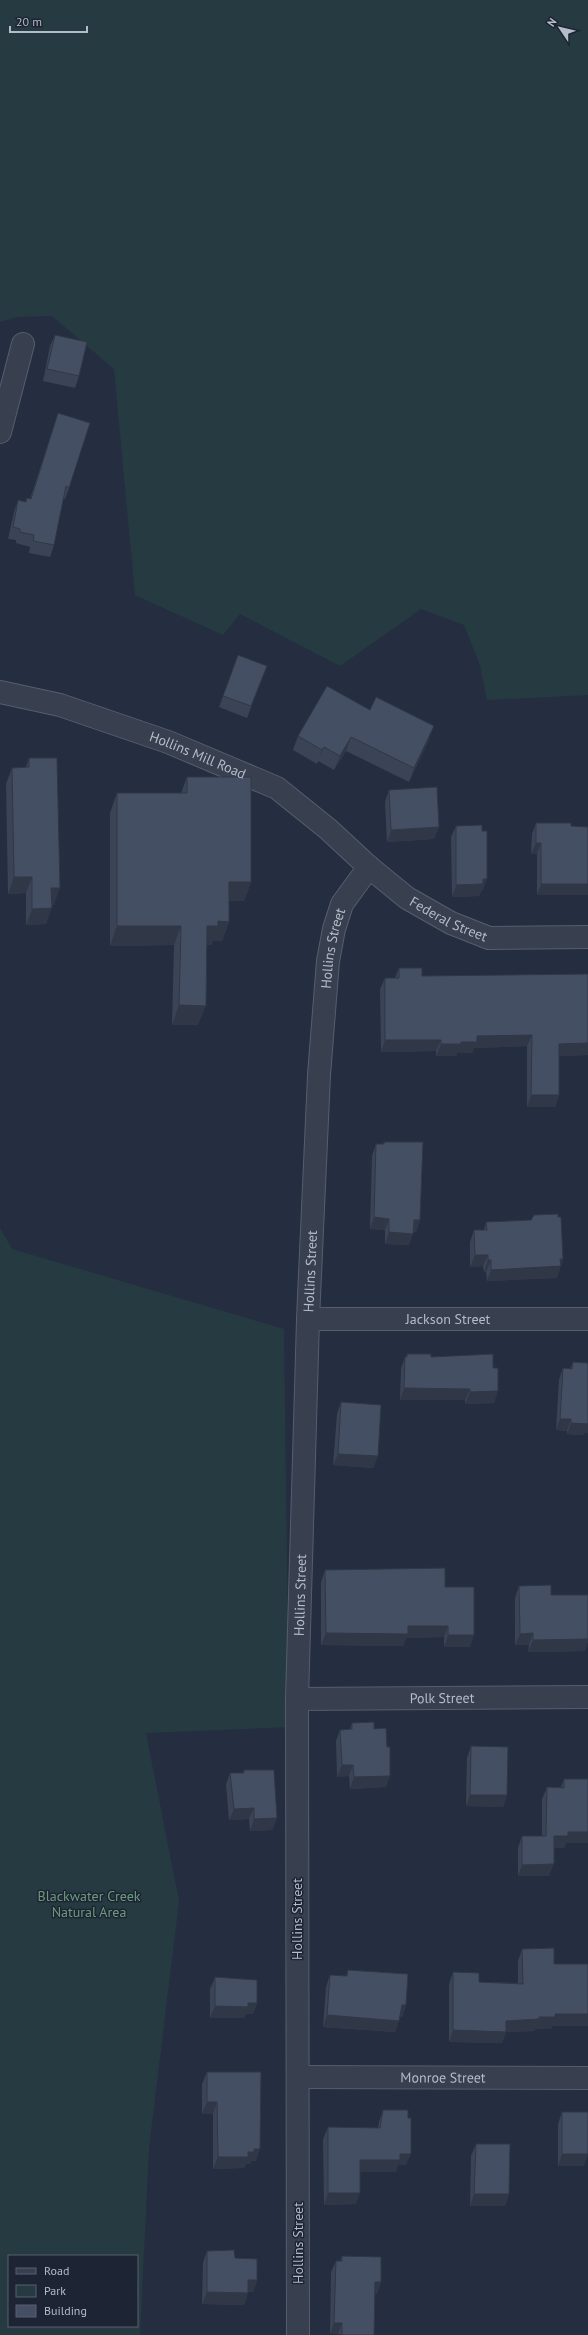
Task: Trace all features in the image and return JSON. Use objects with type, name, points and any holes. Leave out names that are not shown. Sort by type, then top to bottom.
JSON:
[{"type":"street","points":[[0,432],[23,344]]},
{"type":"street","name":"Hollins Mill Road","points":[[0,692],[60,705],[168,742],[277,788],[328,829],[369,867]]},
{"type":"street","name":"Federal Street","points":[[369,867],[407,898],[451,923],[489,938],[588,937]]},
{"type":"street","name":"Hollins Street","points":[[298,2335],[297,1699],[308,1319],[319,1075],[328,961],[342,904],[369,867]]},
{"type":"street","name":"Jackson Street","points":[[308,1319],[588,1319]]},
{"type":"street","name":"Polk Street","points":[[297,1699],[588,1697]]},
{"type":"street","name":"Monroe Street","points":[[298,2077],[588,2078]]},
{"type":"green space","points":[[0,0],[588,0],[588,695],[487,700],[480,665],[464,625],[421,609],[340,666],[240,614],[223,635],[135,595],[114,369],[52,316],[17,317],[0,322]]},
{"type":"green space","name":"Blackwater Creek Natural Area","points":[[0,1228],[12,1249],[284,1329],[289,1727],[146,1733],[179,1901],[149,2148],[140,2335],[0,2335]]},
{"type":"building","points":[[55,335],[87,342],[79,376],[47,369]]},
{"type":"building","points":[[58,413],[90,423],[69,488],[66,486],[54,545],[33,541],[34,535],[20,532],[20,529],[13,527],[18,500],[26,502],[27,498],[31,499]]},
{"type":"building","points":[[238,655],[267,666],[251,706],[223,696]]},
{"type":"building","points":[[327,686],[370,710],[376,697],[434,726],[414,768],[351,737],[340,756],[324,747],[322,750],[298,736]]},
{"type":"building","points":[[29,758],[57,758],[60,888],[51,888],[52,908],[32,909],[32,877],[14,877],[12,768],[29,767]]},
{"type":"building","points":[[187,777],[251,777],[251,882],[229,882],[229,922],[218,921],[218,926],[207,926],[206,1006],[179,1005],[181,926],[117,926],[117,793],[187,793]]},
{"type":"building","points":[[437,787],[439,827],[391,830],[389,790]]},
{"type":"building","points":[[536,823],[571,823],[571,826],[588,827],[588,884],[541,884],[541,843],[536,843]]},
{"type":"building","points":[[482,825],[482,831],[487,831],[487,879],[483,879],[483,884],[456,885],[456,826]]},
{"type":"building","points":[[399,968],[422,968],[422,976],[588,974],[588,1043],[559,1044],[559,1095],[531,1095],[532,1035],[477,1036],[477,1042],[461,1042],[461,1044],[441,1044],[441,1040],[385,1040],[385,978],[399,978]]},
{"type":"building","points":[[384,1142],[423,1142],[420,1220],[414,1220],[413,1234],[389,1232],[389,1219],[374,1217],[376,1144],[384,1144]]},
{"type":"building","points":[[558,1214],[558,1217],[561,1217],[563,1259],[560,1259],[561,1266],[491,1270],[491,1260],[488,1260],[488,1255],[475,1255],[474,1230],[487,1230],[486,1222],[531,1220],[534,1215]]},
{"type":"building","points":[[407,1354],[431,1354],[431,1357],[493,1354],[493,1368],[498,1368],[498,1391],[470,1392],[470,1389],[404,1388],[405,1357],[407,1357]]},
{"type":"building","points":[[573,1362],[588,1363],[588,1424],[571,1423],[571,1419],[560,1419],[563,1368],[572,1369]]},
{"type":"building","points":[[341,1402],[381,1405],[378,1456],[338,1454]]},
{"type":"building","points":[[445,1568],[445,1587],[474,1587],[474,1635],[448,1635],[448,1626],[408,1626],[408,1634],[326,1633],[325,1570]]},
{"type":"building","points":[[551,1585],[551,1595],[588,1595],[588,1639],[533,1640],[533,1633],[520,1634],[519,1586]]},
{"type":"building","points":[[374,1722],[374,1729],[386,1728],[387,1747],[390,1747],[390,1776],[354,1777],[353,1765],[342,1765],[340,1730],[352,1729],[352,1723]]},
{"type":"building","points":[[471,1746],[508,1747],[507,1795],[470,1795]]},
{"type":"building","points":[[244,1770],[274,1770],[277,1818],[254,1819],[254,1808],[234,1809],[230,1773],[244,1773]]},
{"type":"building","points":[[564,1779],[588,1779],[588,1832],[568,1832],[568,1836],[554,1836],[554,1864],[522,1865],[522,1836],[546,1836],[547,1787],[564,1788]]},
{"type":"building","points":[[554,1948],[554,1964],[588,1964],[588,2014],[555,2014],[555,2017],[539,2017],[539,2019],[506,2021],[506,2032],[453,2030],[453,1972],[479,1973],[479,1982],[523,1984],[522,1949]]},
{"type":"building","points":[[348,1970],[408,1974],[406,2005],[402,2005],[399,2021],[327,2015],[330,1975],[347,1976]]},
{"type":"building","points":[[215,1977],[257,1980],[257,2003],[248,2003],[248,2007],[215,2006]]},
{"type":"building","points":[[207,2072],[261,2072],[260,2149],[254,2149],[254,2152],[248,2152],[248,2157],[218,2157],[217,2102],[207,2102]]},
{"type":"building","points":[[383,2110],[408,2110],[408,2118],[411,2118],[411,2154],[400,2154],[400,2160],[360,2160],[360,2193],[328,2193],[328,2127],[380,2128]]},
{"type":"building","points":[[562,2112],[588,2112],[588,2154],[562,2154]]},
{"type":"building","points":[[476,2144],[510,2144],[509,2194],[474,2194]]},
{"type":"building","points":[[234,2250],[235,2258],[257,2259],[257,2280],[248,2280],[248,2293],[207,2292],[207,2251]]},
{"type":"building","points":[[342,2256],[381,2257],[381,2282],[375,2282],[374,2335],[342,2335],[342,2323],[334,2323],[336,2261],[342,2261]]}]
